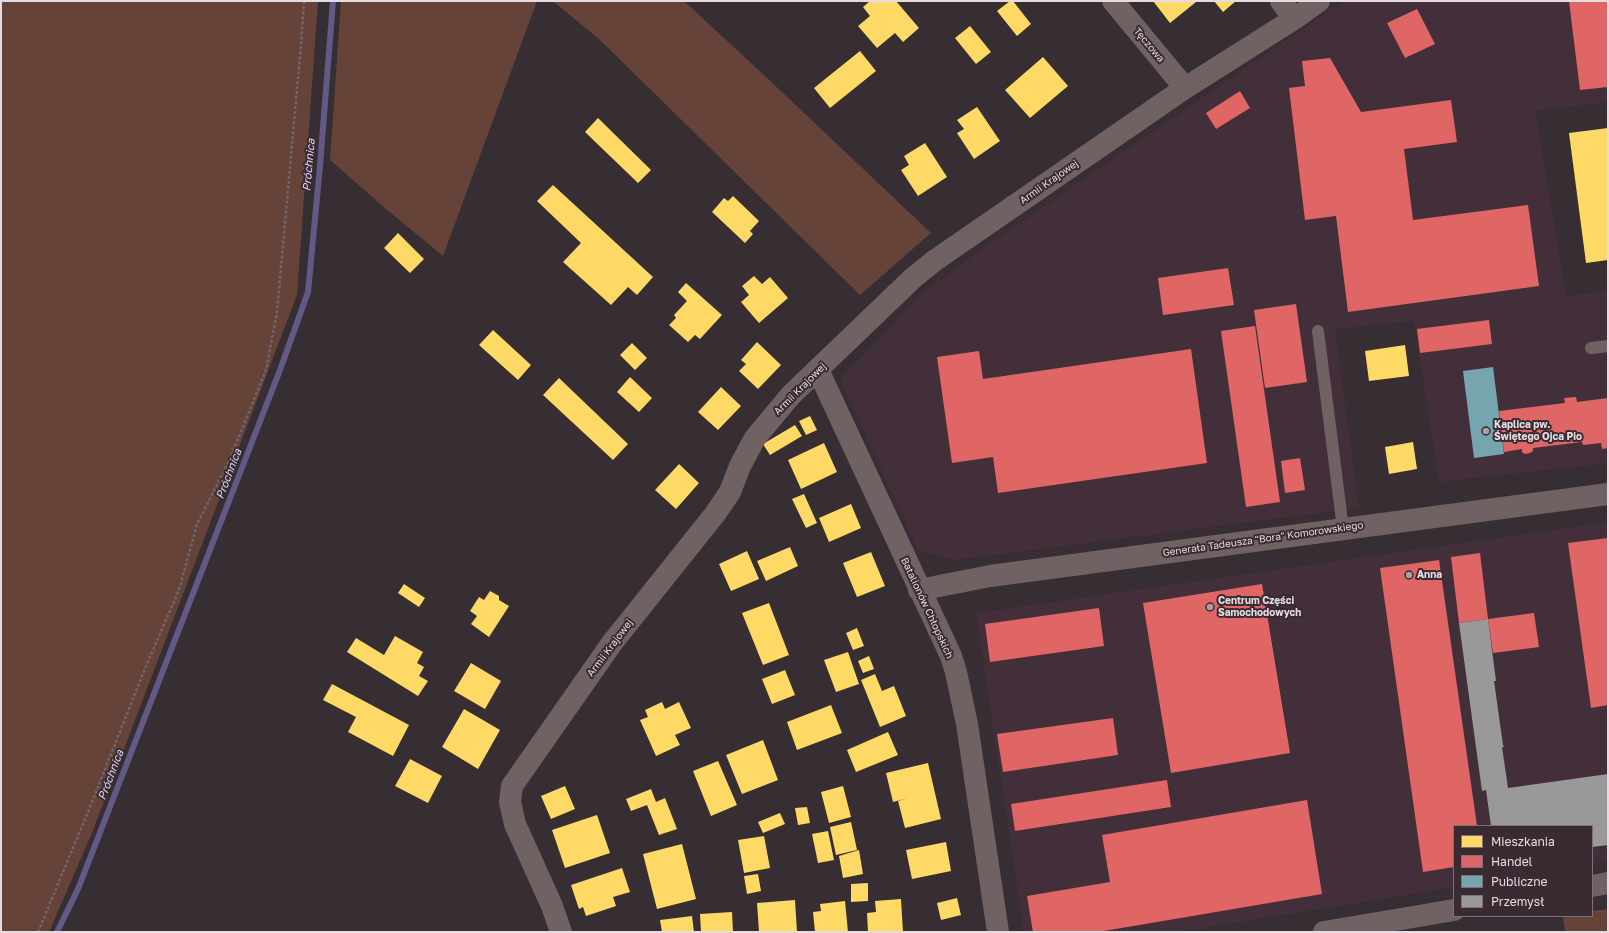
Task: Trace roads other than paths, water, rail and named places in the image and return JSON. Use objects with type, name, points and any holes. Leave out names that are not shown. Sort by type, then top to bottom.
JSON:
[{"type":"street","name":"Tęczowa","points":[[1113,1],[1185,88]]},
{"type":"street","points":[[1280,1],[1294,19]]},
{"type":"street","name":"Armii Krajowej","points":[[561,932],[552,906],[513,817],[510,802],[512,786],[612,643],[715,514],[730,492],[740,466],[755,438],[791,395],[913,278],[929,265],[1185,88],[1294,19],[1319,1]]},
{"type":"street","name":"Batalionów Chłopskich","points":[[818,370],[951,656],[960,688],[967,724],[998,932]]},
{"type":"street","name":"Generała Tadeusza \"Bora\" Komorowskiego","points":[[919,590],[990,576],[1608,494]]},
{"type":"street","points":[[1593,886],[1608,883]]},
{"type":"street","points":[[1324,932],[1453,910]]},
{"type":"lane","points":[[1318,331],[1343,529]]},
{"type":"lane","points":[[1591,348],[1608,346]]},
{"type":"waterway","name":"Próchnica","points":[[57,932],[78,889],[280,370],[308,292],[333,1]]},
{"type":"place","name":"Kaplica pw. Świętego Ojca Pio","points":[[1486,431]]},
{"type":"place","name":"Anna","points":[[1409,575]]},
{"type":"place","name":"Centrum Części Samochodowych","points":[[1210,607]]}]
